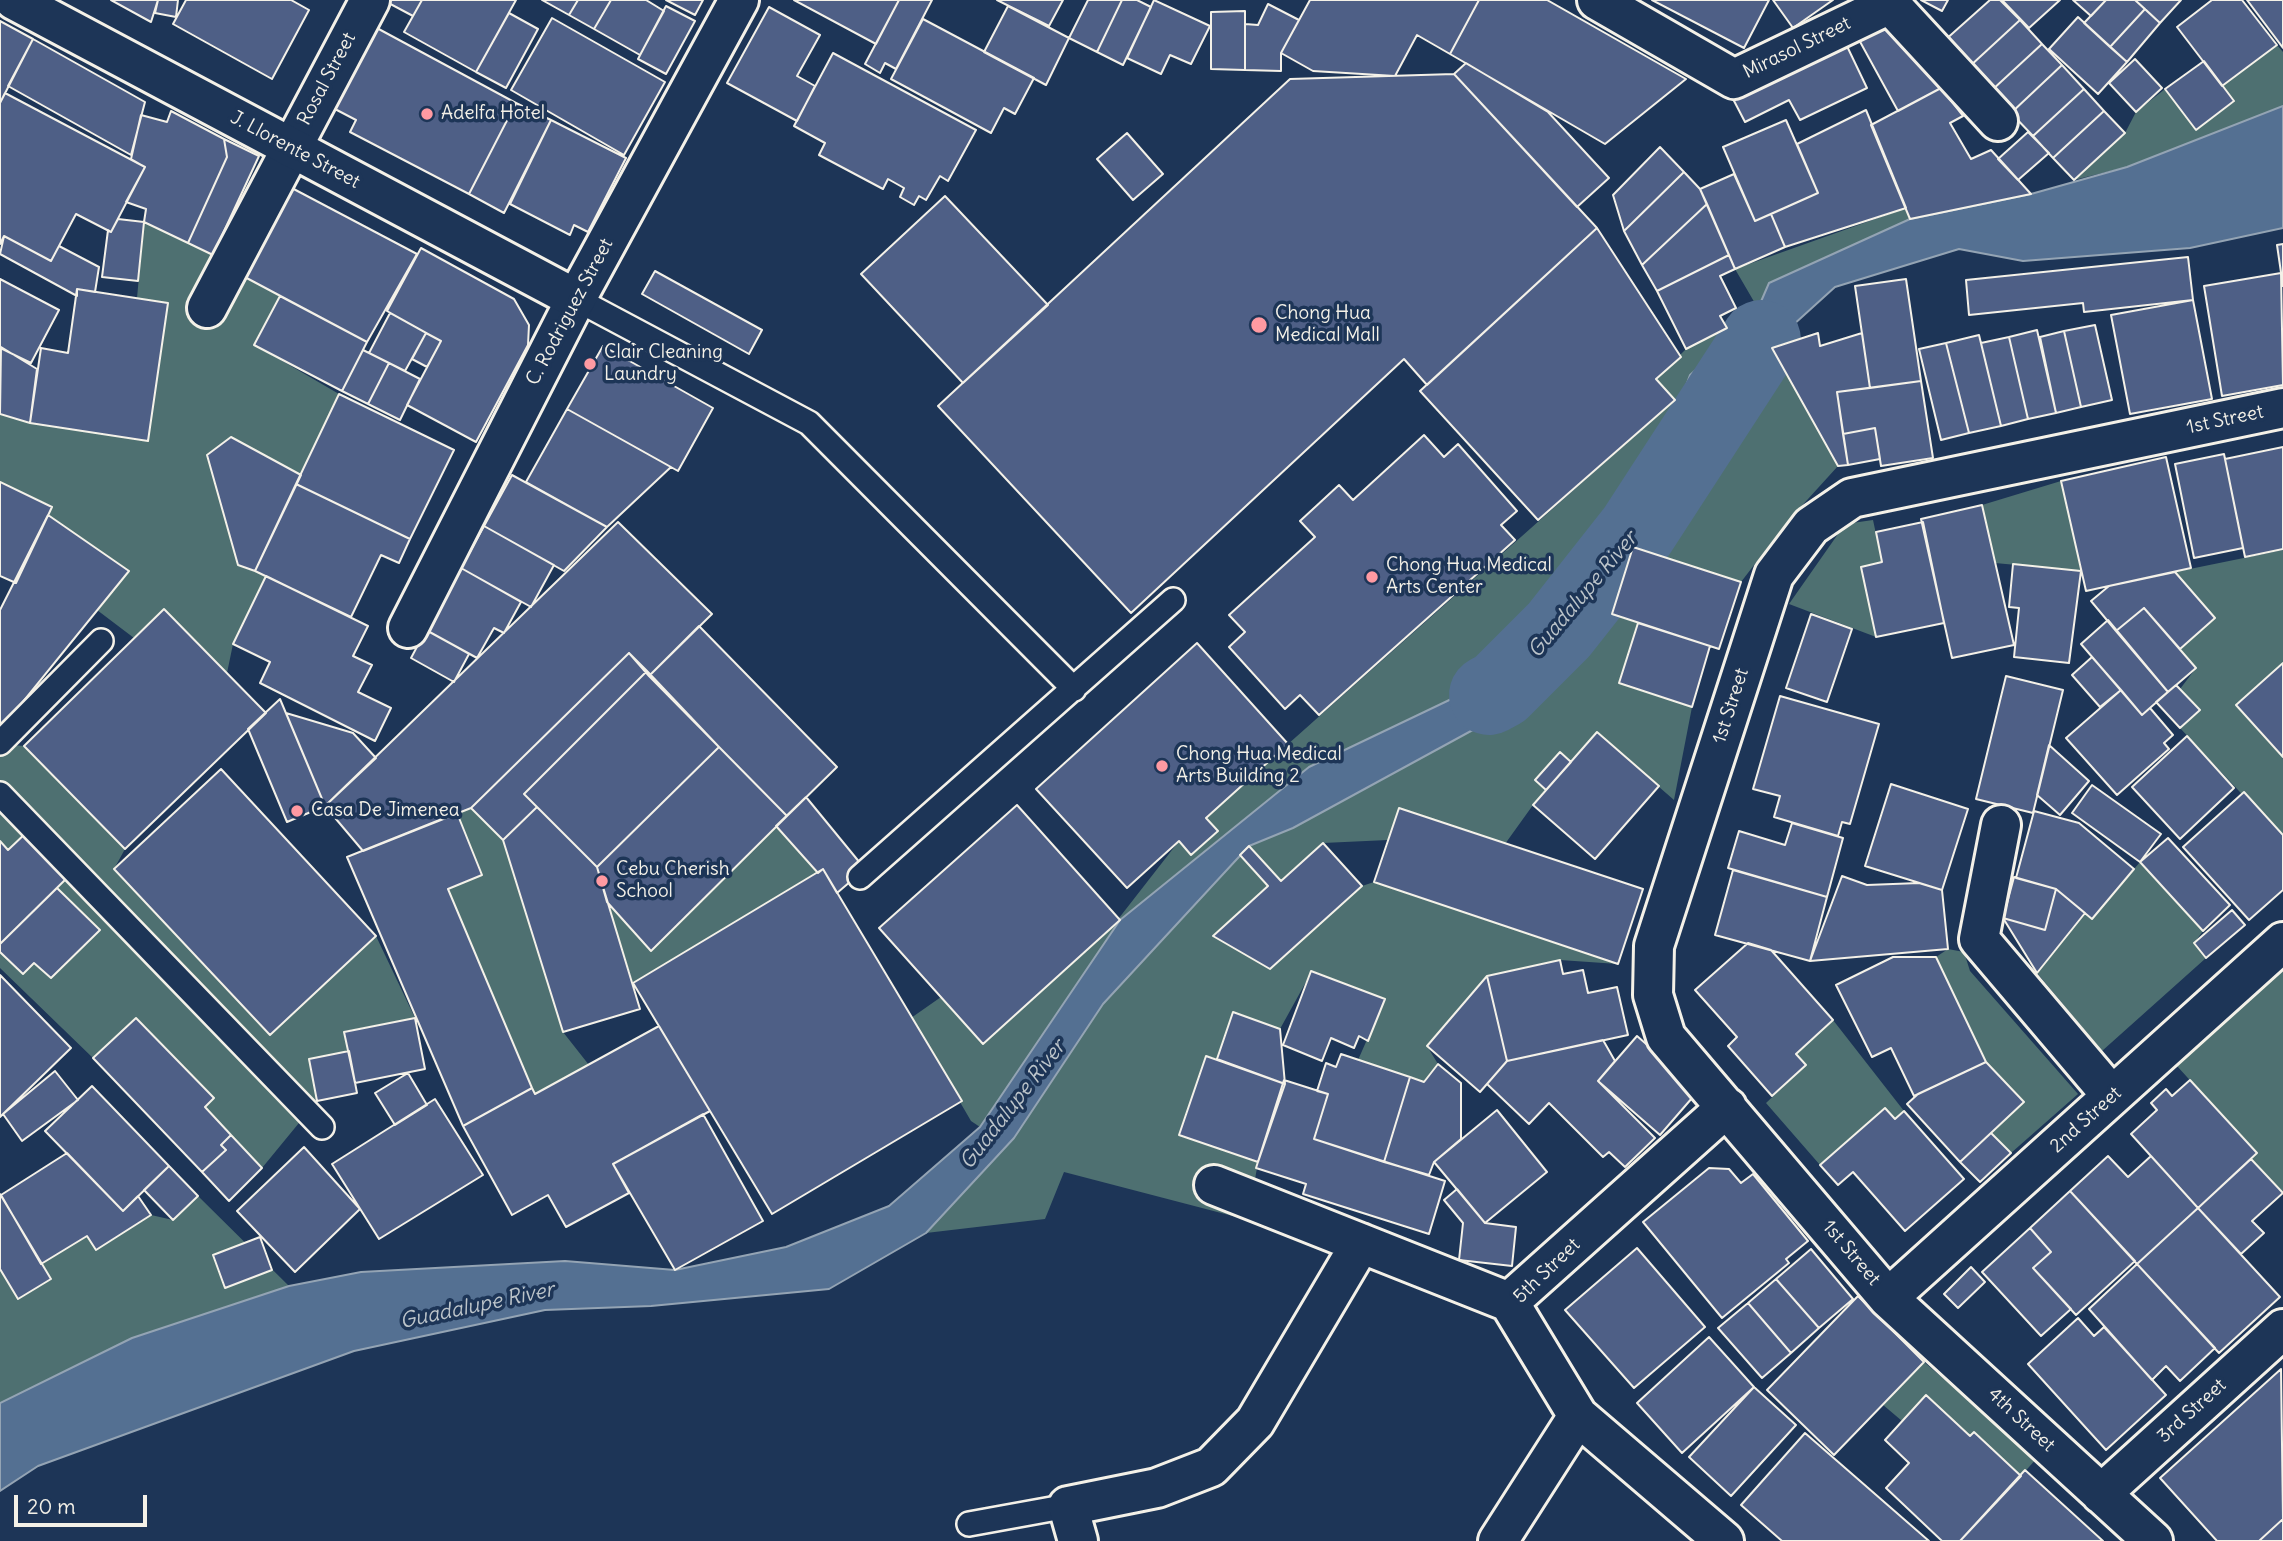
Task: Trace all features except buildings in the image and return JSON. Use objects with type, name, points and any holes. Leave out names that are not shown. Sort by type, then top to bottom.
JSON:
[{"type":"street","name":"J. Llorente Street","points":[[14,0],[576,299]]},
{"type":"street","name":"Rosal Street","points":[[207,307],[370,0]]},
{"type":"street","name":"C. Rodriguez Street","points":[[408,628],[576,299],[739,0]]},
{"type":"street","name":"Mirasol Street","points":[[1597,0],[1734,79],[1890,4],[1998,121]]},
{"type":"street","name":"1st Street","points":[[1888,1298],[1666,1037],[1653,995],[1654,946],[1774,575],[1811,526],[1852,498],[2283,408]]},
{"type":"street","points":[[2001,825],[1979,939],[2112,1096]]},
{"type":"street","name":"2nd Street","points":[[1888,1298],[2283,942]]},
{"type":"street","name":"5th Street","points":[[1724,1541],[1578,1416],[1510,1302],[1727,1107]]},
{"type":"street","points":[[1214,1185],[1510,1302]]},
{"type":"street","points":[[1073,1524],[1211,1467],[1255,1422],[1360,1243]]},
{"type":"street","name":"4th Street","points":[[1888,1298],[2153,1541]]},
{"type":"street","name":"3rd Street","points":[[2101,1494],[2283,1329]]},
{"type":"street","points":[[1498,1541],[1578,1416]]},
{"type":"lane","points":[[576,299],[809,423],[1073,689]]},
{"type":"lane","points":[[860,877],[1172,600]]},
{"type":"lane","points":[[0,743],[101,641]]},
{"type":"lane","points":[[0,794],[322,1127]]},
{"type":"lane","points":[[969,1524],[1073,1524]]},
{"type":"green space","points":[[2277,45],[2283,52],[2283,106],[2127,167],[2074,180],[2125,133],[2136,112],[2165,89],[2196,130],[2234,102],[2222,86]]},
{"type":"green space","points":[[1906,208],[1910,219],[1769,283],[1753,320],[1690,375],[1645,494],[1487,682],[1309,767],[1120,920],[980,1127],[971,1121],[911,1018],[941,997],[983,1043],[1112,927],[1179,841],[1675,400],[1656,379],[1686,349],[1756,305],[1735,269]]},
{"type":"green space","points":[[230,219],[260,238],[241,275],[280,296],[255,345],[339,394],[301,475],[231,438],[207,455],[238,565],[266,576],[233,644],[227,673],[164,609],[134,638],[97,610],[129,571],[48,515],[52,506],[0,482],[0,403],[148,440],[168,303],[137,298],[144,222],[213,255]]},
{"type":"green space","points":[[1772,348],[1838,466],[1788,521],[1741,582],[1633,548],[1612,614],[1638,623],[1619,683],[1692,707],[1674,800],[1597,733],[1533,805],[1505,844],[1399,808],[1388,840],[1323,843],[1281,881],[1249,846],[1293,828],[1504,713],[1549,646],[1633,547],[1759,360]]},
{"type":"green space","points":[[2061,481],[2081,571],[1995,563],[1982,505]]},
{"type":"green space","points":[[1873,520],[1882,562],[1861,567],[1876,637],[1789,604],[1845,524]]},
{"type":"green space","points":[[2283,550],[2283,663],[2236,705],[2283,757],[2283,838],[2180,728],[2199,710],[2180,689],[2196,668],[2180,649],[2215,618],[2175,572]]},
{"type":"green space","points":[[0,744],[24,746],[125,849],[114,869],[269,1034],[376,936],[415,1018],[345,1031],[349,1051],[309,1059],[317,1101],[262,1168],[205,1107],[214,1098],[137,1018],[93,1058],[0,968],[0,952],[22,974],[34,963],[51,978],[100,930],[57,888],[70,875],[8,850],[0,841]]},
{"type":"green space","points":[[471,808],[503,840],[563,1032],[589,1065],[535,1094],[448,889],[482,875],[457,813]]},
{"type":"green space","points":[[776,826],[818,873],[633,983],[607,902]]},
{"type":"green space","points":[[1240,855],[1268,886],[1214,936],[1270,969],[1362,886],[1374,882],[1618,964],[1560,960],[1487,976],[1427,1046],[1438,1064],[1424,1082],[1358,1060],[1385,999],[1312,971],[1280,1029],[1233,1012],[1217,1059],[1207,1056],[1258,1162],[1248,1220],[1064,1172],[1045,1219],[926,1233],[1014,1138],[1103,1004]]},
{"type":"green space","points":[[2140,862],[2203,931],[2194,943],[2206,958],[2102,1051],[2037,973],[2085,913],[2092,919]]},
{"type":"green space","points":[[2283,945],[2283,1193],[2251,1159],[2256,1153],[2167,1055]]},
{"type":"green space","points":[[1948,949],[1964,952],[1970,971],[2078,1094],[2011,1153],[1991,1133],[2024,1102],[1986,1062],[1936,957]]},
{"type":"green space","points":[[1833,1020],[1904,1111],[1895,1119],[1885,1108],[1820,1165],[1766,1103],[1806,1065],[1796,1054]]},
{"type":"green space","points":[[198,1196],[289,1286],[132,1338],[0,1403],[0,1269],[18,1299],[51,1279],[41,1264],[87,1236],[96,1249],[151,1215],[173,1220]]},
{"type":"green space","points":[[1924,1362],[2037,1458],[2021,1476],[1974,1432],[1970,1436],[1902,1421],[1882,1404]]},
{"type":"water","points":[[2283,106],[2283,228],[2190,248],[2023,261],[1959,249],[1835,287],[1760,355],[1549,646],[1504,713],[1293,828],[1249,846],[1103,1004],[1014,1138],[926,1233],[829,1289],[651,1306],[545,1310],[354,1351],[38,1466],[0,1491],[0,1403],[132,1338],[289,1286],[361,1272],[565,1261],[675,1270],[786,1247],[889,1206],[980,1127],[1120,920],[1309,767],[1487,682],[1645,494],[1690,375],[1753,320],[1769,283],[1910,219],[2031,194],[2127,167]]},
{"type":"waterway","name":"Guadalupe River","points":[[1489,695],[1500,689],[1559,630],[1637,531],[1761,340]]},
{"type":"place","name":"Adelfa Hotel","points":[[427,114]]},
{"type":"place","name":"Chong Hua Medical Mall","points":[[1259,325]]},
{"type":"place","name":"Clair Cleaning Laundry","points":[[590,364]]},
{"type":"place","name":"Chong Hua Medical Arts Center","points":[[1372,577]]},
{"type":"place","name":"Chong Hua Medical Arts Building 2","points":[[1162,766]]},
{"type":"place","name":"Casa De Jimenea","points":[[297,811]]},
{"type":"place","name":"Cebu Cherish School","points":[[602,881]]}]
